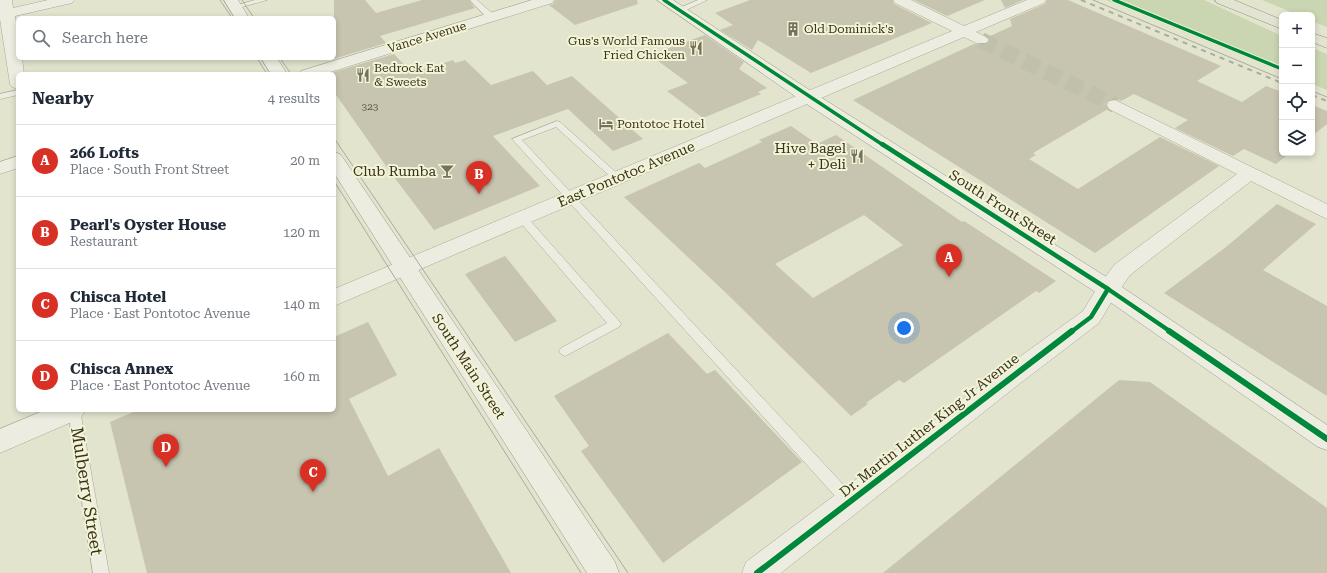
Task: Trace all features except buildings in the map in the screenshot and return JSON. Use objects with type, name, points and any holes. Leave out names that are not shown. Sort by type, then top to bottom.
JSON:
[{"type":"main road","points":[[1222,0],[1279,24]]},
{"type":"main road","points":[[1250,0],[1280,12]]},
{"type":"main road","points":[[1315,26],[1327,31]]},
{"type":"main road","points":[[1315,38],[1327,43]]},
{"type":"street","points":[[16,73],[4,10],[67,0]]},
{"type":"street","name":"Vance Avenue","points":[[313,72],[547,0]]},
{"type":"street","name":"South Front Street","points":[[664,0],[808,97],[1108,289],[1327,439]]},
{"type":"street","points":[[900,0],[981,40]]},
{"type":"street","name":"East Pontotoc Avenue","points":[[336,297],[1039,0]]},
{"type":"street","points":[[269,60],[278,72]]},
{"type":"street","points":[[1115,105],[1327,212]]},
{"type":"street","name":"South Main Street","points":[[336,161],[604,573]]},
{"type":"street","points":[[0,168],[16,163]]},
{"type":"street","name":"Dr. Martin Luther King Jr Avenue","points":[[757,573],[1005,381],[1091,317],[1108,289],[1122,270],[1250,173]]},
{"type":"street","points":[[0,441],[68,412]]},
{"type":"lane","points":[[236,8],[264,0]]},
{"type":"lane","points":[[473,0],[491,17]]},
{"type":"lane","points":[[679,10],[704,0]]},
{"type":"lane","points":[[0,97],[16,93]]},
{"type":"lane","points":[[617,178],[557,124],[516,139],[572,198],[849,501]]},
{"type":"lane","points":[[523,219],[615,324],[564,351]]},
{"type":"lane","name":"Mulberry Street","points":[[73,412],[101,573]]},
{"type":"green space","points":[[1106,0],[1204,0],[1279,35],[1279,71]]},
{"type":"green space","points":[[1262,0],[1327,0],[1327,27],[1315,22],[1315,12],[1291,12]]},
{"type":"green space","points":[[1315,49],[1327,54],[1327,90],[1315,85]]},
{"type":"tunnel","points":[[981,40],[1115,105]]},
{"type":"tram line","points":[[220,0],[231,16]]},
{"type":"tram line","points":[[242,0],[253,16]]},
{"type":"tram line","points":[[1093,0],[1279,78]]},
{"type":"tram line","points":[[258,60],[266,72]]},
{"type":"tram line","points":[[281,60],[290,72]]},
{"type":"tram line","points":[[1315,92],[1327,97]]},
{"type":"tram line","points":[[336,141],[628,573]]},
{"type":"tram line","points":[[336,184],[581,573]]},
{"type":"railway","points":[[1081,0],[1279,82]]},
{"type":"railway","points":[[1315,96],[1327,101]]},
{"type":"cycle path","points":[[664,0],[808,97],[1108,289],[1327,439]]},
{"type":"cycle path","points":[[1114,0],[1279,68]]},
{"type":"cycle path","points":[[757,573],[1005,381],[1091,317],[1108,289]]},
{"type":"place","name":"Old Dominick's","points":[[793,29]]},
{"type":"place","name":"Gus's World Famous Fried Chicken","points":[[696,48]]},
{"type":"place","name":"Bedrock Eat & Sweets","points":[[363,75]]},
{"type":"place","name":"Pontotoc Hotel","points":[[606,124]]},
{"type":"place","name":"Hive Bagel + Deli","points":[[857,156]]},
{"type":"place","name":"Club Rumba","points":[[447,171]]},
{"type":"place","name":"Pearl's Oyster House","points":[[479,194]]},
{"type":"place","name":"266 Lofts","points":[[949,277]]},
{"type":"place","name":"Chisca Annex","points":[[166,467]]},
{"type":"place","name":"Chisca Hotel","points":[[313,492]]}]
